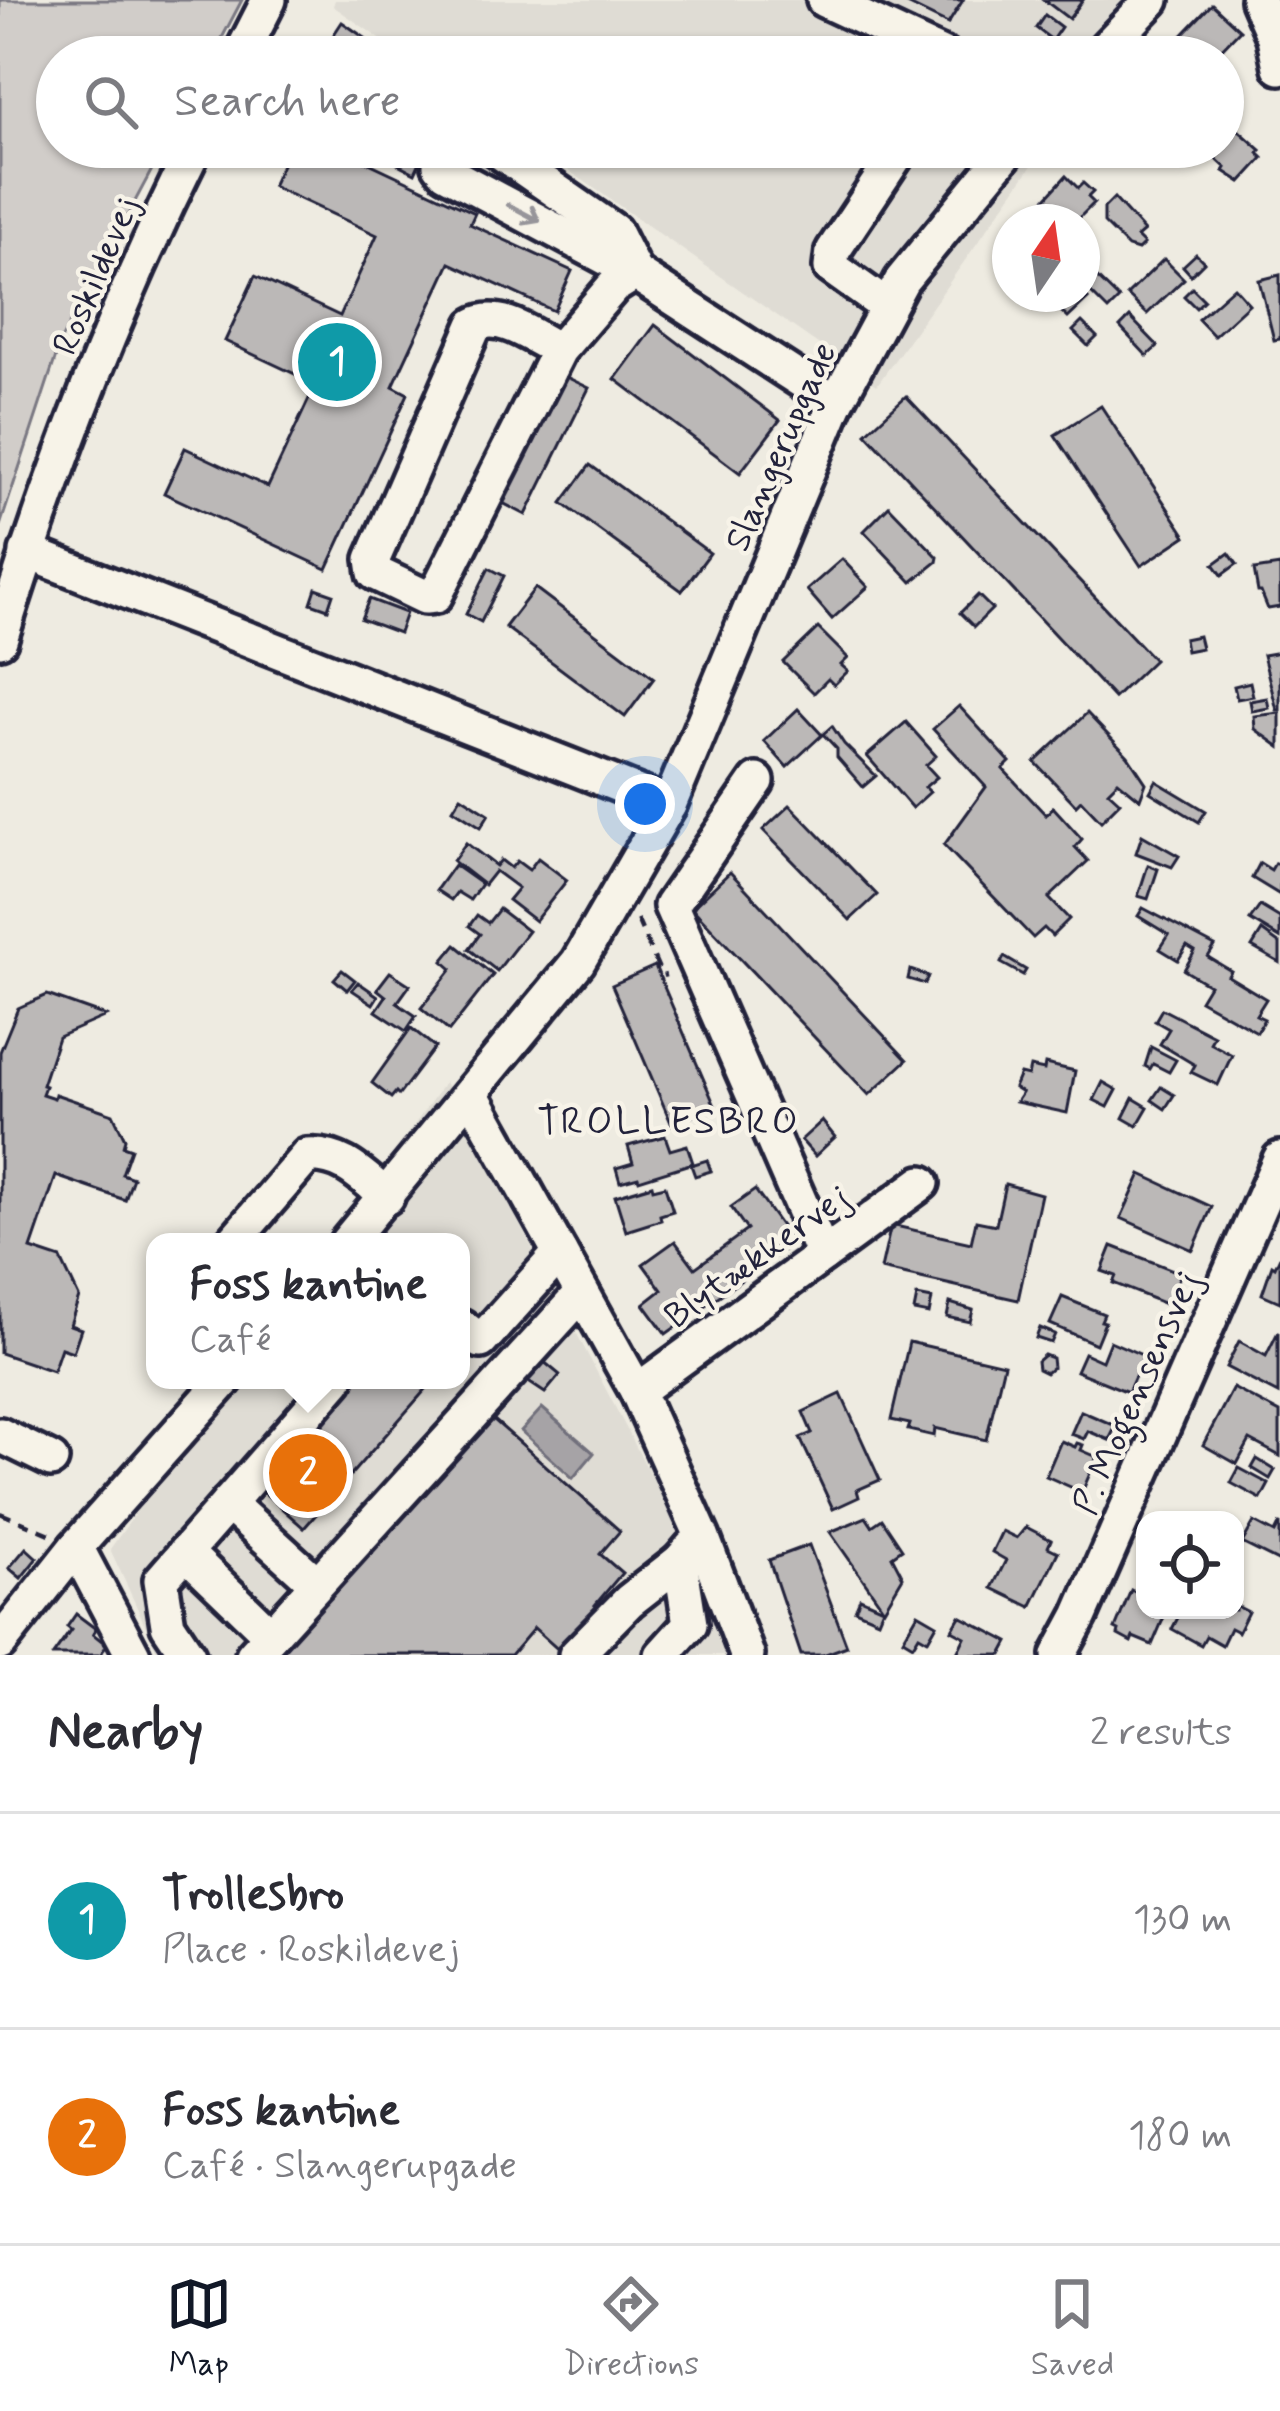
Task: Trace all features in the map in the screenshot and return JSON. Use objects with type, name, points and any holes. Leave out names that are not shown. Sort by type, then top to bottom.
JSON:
[{"type":"street","points":[[251,36],[269,0]]},
{"type":"street","points":[[824,0],[901,36]]},
{"type":"street","points":[[1117,36],[1152,0]]},
{"type":"street","points":[[1258,0],[1274,37],[1280,67]]},
{"type":"street","name":"Roskildevej","points":[[0,640],[27,552],[96,367],[186,168]]},
{"type":"street","points":[[443,168],[634,273],[836,403]]},
{"type":"street","points":[[523,168],[614,231],[634,273]]},
{"type":"street","points":[[887,307],[831,267],[833,251],[888,168]]},
{"type":"street","name":"Slangerupgade","points":[[355,1233],[578,962],[669,805],[836,403],[902,280],[981,168]]},
{"type":"street","points":[[559,350],[499,320],[475,325],[373,559],[375,573],[425,597],[436,596],[559,350],[613,287],[634,273]]},
{"type":"street","points":[[27,552],[669,805]]},
{"type":"street","points":[[757,781],[670,906],[823,1255]]},
{"type":"street","points":[[472,1095],[637,1391],[691,1548],[747,1655]]},
{"type":"street","points":[[240,1233],[307,1156],[323,1154],[342,1160],[387,1197]]},
{"type":"street","name":"P. Mogensensvej","points":[[1059,1655],[1280,1159]]},
{"type":"street","name":"Blytækkervej","points":[[637,1391],[922,1184]]},
{"type":"street","points":[[470,1333],[481,1341],[560,1253]]},
{"type":"street","points":[[185,1552],[262,1645],[582,1293]]},
{"type":"street","points":[[500,1321],[532,1348]]},
{"type":"street","points":[[0,1643],[76,1547],[217,1389]]},
{"type":"street","points":[[188,1655],[167,1625],[161,1580],[328,1389]]},
{"type":"street","points":[[0,1435],[51,1460]]},
{"type":"street","points":[[228,1503],[317,1584]]},
{"type":"street","points":[[76,1547],[133,1655]]},
{"type":"street","points":[[691,1548],[690,1624],[704,1655]]},
{"type":"street","points":[[576,1655],[691,1548]]},
{"type":"street","points":[[662,1655],[690,1624]]},
{"type":"path","points":[[0,1513],[76,1547]]},
{"type":"shaded area","points":[[0,0],[242,0],[223,36],[36,36],[36,168],[153,168],[62,338],[0,526]]},
{"type":"shaded area","points":[[335,0],[1151,0],[1125,36],[376,36],[333,6]]},
{"type":"shaded area","points":[[565,168],[1030,168],[1005,204],[992,204],[992,222],[877,385]]},
{"type":"shaded area","points":[[445,1082],[745,1655],[159,1655],[110,1549],[225,1389],[470,1389],[470,1233],[336,1233]]},
{"type":"shaded area","points":[[542,1408],[594,1453],[573,1478],[521,1431]]},
{"type":"building","points":[[899,0],[963,0],[948,24]]},
{"type":"building","points":[[1044,0],[1083,0],[1069,19]]},
{"type":"building","points":[[1212,4],[1240,30],[1234,36],[1181,36]]},
{"type":"building","points":[[1045,15],[1061,27],[1055,36],[1036,28]]},
{"type":"building","points":[[342,22],[362,36],[333,36]]},
{"type":"building","points":[[1244,135],[1261,150],[1258,153],[1263,158],[1241,182],[1224,171],[1244,168]]},
{"type":"building","points":[[280,168],[380,168],[475,213],[470,224],[572,271],[554,311],[450,263],[393,386],[408,394],[327,569],[164,493],[185,448],[268,487],[316,384],[225,341],[255,276],[340,316],[377,235],[272,186]]},
{"type":"building","points":[[1066,176],[1078,188],[1083,183],[1093,192],[1088,197],[1093,204],[1041,204]]},
{"type":"building","points":[[1114,198],[1144,231],[1137,237],[1144,244],[1138,250],[1128,247],[1104,223],[1104,208]]},
{"type":"building","points":[[1196,254],[1204,262],[1191,275],[1183,266]]},
{"type":"building","points":[[1164,259],[1184,279],[1147,314],[1127,295]]},
{"type":"building","points":[[1280,275],[1280,339],[1274,340],[1259,280]]},
{"type":"building","points":[[1100,281],[1119,299],[1108,310],[1100,302]]},
{"type":"building","points":[[1234,287],[1249,304],[1214,336],[1198,319]]},
{"type":"building","points":[[1192,288],[1204,300],[1196,308],[1184,296]]},
{"type":"building","points":[[1130,317],[1158,346],[1147,356],[1120,327]]},
{"type":"building","points":[[1082,322],[1097,337],[1088,346],[1073,331]]},
{"type":"building","points":[[655,325],[780,420],[740,473],[615,379]]},
{"type":"building","points":[[560,374],[589,388],[526,515],[497,500]]},
{"type":"building","points":[[906,396],[1154,660],[1114,698],[866,433]]},
{"type":"building","points":[[1101,406],[1186,536],[1141,566],[1055,435]]},
{"type":"building","points":[[590,465],[710,553],[682,591],[562,503]]},
{"type":"building","points":[[889,506],[938,557],[912,582],[864,531]]},
{"type":"building","points":[[1229,553],[1237,564],[1222,575],[1214,564]]},
{"type":"building","points":[[842,559],[868,587],[832,619],[807,590]]},
{"type":"building","points":[[1280,566],[1280,607],[1268,609],[1258,592],[1254,570]]},
{"type":"building","points":[[489,568],[504,576],[481,622],[466,614]]},
{"type":"building","points":[[316,588],[333,594],[328,609],[311,603]]},
{"type":"building","points":[[535,588],[654,678],[625,717],[505,627]]},
{"type":"building","points":[[978,595],[992,609],[974,627],[960,613]]},
{"type":"building","points":[[369,599],[406,613],[399,633],[361,619]]},
{"type":"building","points":[[818,628],[848,658],[841,665],[848,671],[834,685],[828,679],[814,693],[783,662]]},
{"type":"building","points":[[1198,636],[1201,648],[1186,651],[1184,639]]},
{"type":"building","points":[[1280,652],[1280,710],[1277,710],[1263,655]]},
{"type":"building","points":[[1250,682],[1253,696],[1237,699],[1234,686]]},
{"type":"building","points":[[1267,698],[1269,708],[1252,711],[1250,701]]},
{"type":"building","points":[[959,706],[1010,762],[1003,769],[1046,815],[1053,807],[1082,839],[1075,847],[1088,861],[1049,898],[1069,919],[1052,936],[1044,928],[1033,938],[944,845],[986,787],[933,729]]},
{"type":"building","points":[[798,709],[822,735],[787,767],[764,741]]},
{"type":"building","points":[[1087,713],[1128,756],[1146,783],[1140,799],[1118,781],[1108,791],[1120,802],[1101,821],[1081,800],[1076,805],[1035,762]]},
{"type":"building","points":[[1280,713],[1280,747],[1255,729],[1254,716]]},
{"type":"building","points":[[906,722],[936,756],[926,765],[937,777],[925,787],[930,792],[912,808],[867,756]]},
{"type":"building","points":[[832,726],[876,776],[863,787],[823,734]]},
{"type":"building","points":[[1156,781],[1206,811],[1199,822],[1150,792]]},
{"type":"building","points":[[461,796],[489,814],[481,827],[453,809]]},
{"type":"building","points":[[790,805],[877,895],[850,920],[763,830]]},
{"type":"building","points":[[1142,835],[1179,856],[1172,867],[1136,853]]},
{"type":"building","points":[[466,843],[496,866],[501,860],[511,868],[517,861],[529,870],[538,858],[567,880],[535,921],[508,900],[518,888],[495,871],[484,885],[453,861]]},
{"type":"building","points":[[1260,863],[1271,870],[1275,863],[1280,866],[1280,895],[1252,878]]},
{"type":"building","points":[[454,865],[481,884],[470,900],[457,892],[451,900],[436,890]]},
{"type":"building","points":[[1148,865],[1158,869],[1148,899],[1138,896]]},
{"type":"building","points":[[730,872],[907,1060],[869,1095],[692,908]]},
{"type":"building","points":[[1260,906],[1280,918],[1280,938],[1250,920]]},
{"type":"building","points":[[1143,908],[1215,946],[1208,957],[1231,971],[1228,976],[1266,999],[1256,1015],[1264,1019],[1257,1032],[1200,1000],[1209,985],[1184,970],[1195,951],[1187,946],[1178,960],[1160,949],[1169,935],[1138,916]]},
{"type":"building","points":[[499,909],[528,931],[497,971],[469,949],[480,934],[469,926],[477,915],[488,923]]},
{"type":"building","points":[[1262,931],[1280,944],[1280,963],[1252,947]]},
{"type":"building","points":[[456,945],[493,975],[449,1031],[421,1008],[452,969],[443,961]]},
{"type":"building","points":[[1004,957],[1026,970],[1023,975],[1001,963]]},
{"type":"building","points":[[655,966],[715,1106],[672,1125],[612,985]]},
{"type":"building","points":[[342,970],[355,980],[347,990],[334,979]]},
{"type":"building","points":[[910,970],[928,976],[925,984],[908,979]]},
{"type":"building","points":[[390,972],[410,985],[397,1003],[416,1016],[406,1031],[376,1011],[386,996],[377,989]]},
{"type":"building","points":[[358,982],[378,996],[373,1004],[352,990]]},
{"type":"building","points":[[47,995],[106,1016],[58,1037],[42,1094],[113,1114],[125,1139],[123,1146],[131,1149],[122,1174],[133,1178],[125,1200],[56,1176],[31,1249],[61,1259],[79,1297],[70,1325],[81,1329],[73,1352],[61,1348],[53,1371],[0,1353],[0,1052],[18,1008]]},
{"type":"building","points":[[1162,1009],[1214,1036],[1210,1043],[1232,1055],[1218,1085],[1191,1072],[1195,1065],[1160,1044],[1169,1029],[1155,1021]]},
{"type":"building","points":[[411,1028],[435,1047],[399,1095],[396,1092],[391,1098],[372,1083]]},
{"type":"building","points":[[1151,1047],[1176,1060],[1169,1072],[1153,1064],[1150,1069],[1145,1066]]},
{"type":"building","points":[[1045,1064],[1075,1071],[1067,1113],[1016,1102],[1022,1093],[1014,1088],[1020,1074],[1028,1076],[1030,1067],[1044,1070]]},
{"type":"building","points":[[1103,1082],[1117,1090],[1108,1107],[1094,1100]]},
{"type":"building","points":[[1161,1087],[1174,1095],[1165,1109],[1152,1100]]},
{"type":"building","points":[[1133,1098],[1148,1107],[1137,1126],[1123,1118]]},
{"type":"building","points":[[822,1121],[835,1137],[815,1156],[801,1140]]},
{"type":"building","points":[[665,1136],[670,1150],[687,1145],[693,1163],[620,1182],[616,1168],[633,1163],[628,1146]]},
{"type":"building","points":[[707,1160],[711,1171],[695,1176],[691,1165]]},
{"type":"building","points":[[1141,1174],[1212,1207],[1193,1250],[1121,1218]]},
{"type":"building","points":[[1005,1184],[1041,1194],[1018,1300],[881,1269],[891,1225],[971,1243],[976,1221],[996,1225]]},
{"type":"building","points":[[652,1185],[653,1189],[665,1186],[673,1211],[626,1231],[615,1196]]},
{"type":"building","points":[[755,1190],[793,1243],[666,1334],[644,1304],[662,1290],[643,1264],[675,1241],[695,1268],[747,1230],[731,1207]]},
{"type":"building","points":[[1112,1246],[1181,1273],[1168,1305],[1113,1283],[1116,1276],[1102,1271]]},
{"type":"building","points":[[1280,1256],[1280,1302],[1262,1294]]},
{"type":"building","points":[[917,1296],[932,1299],[929,1314],[914,1311]]},
{"type":"building","points":[[1062,1297],[1104,1314],[1096,1344],[1050,1324]]},
{"type":"building","points":[[950,1303],[973,1310],[970,1322],[947,1317]]},
{"type":"building","points":[[1040,1328],[1055,1334],[1051,1343],[1036,1338]]},
{"type":"building","points":[[1278,1332],[1278,1394],[1226,1367],[1239,1341],[1266,1356]]},
{"type":"building","points":[[1110,1341],[1144,1356],[1128,1392],[1076,1371],[1084,1353],[1102,1361]]},
{"type":"building","points":[[909,1342],[1004,1364],[986,1440],[935,1428],[934,1436],[891,1420]]},
{"type":"building","points":[[1044,1355],[1052,1358],[1053,1367],[1046,1373],[1038,1369],[1037,1361]]},
{"type":"building","points":[[537,1356],[560,1375],[545,1393],[524,1379]]},
{"type":"building","points":[[1233,1388],[1280,1413],[1280,1456],[1250,1440],[1237,1464],[1203,1445]]},
{"type":"building","points":[[344,1389],[426,1389],[304,1528],[258,1487]]},
{"type":"building","points":[[841,1394],[880,1480],[833,1509],[800,1438],[812,1433],[803,1412]]},
{"type":"building","points":[[1081,1411],[1116,1426],[1109,1440],[1088,1431],[1084,1439],[1071,1434]]},
{"type":"building","points":[[485,1412],[620,1531],[600,1554],[622,1573],[595,1605],[600,1609],[562,1653],[534,1628],[511,1655],[272,1655]]},
{"type":"building","points":[[1061,1441],[1083,1445],[1081,1450],[1097,1457],[1082,1492],[1046,1476]]},
{"type":"building","points":[[1257,1459],[1275,1470],[1270,1479],[1252,1468]]},
{"type":"building","points":[[1239,1468],[1269,1484],[1261,1499],[1231,1483]]},
{"type":"building","points":[[866,1517],[872,1526],[882,1519],[902,1549],[892,1556],[903,1577],[884,1609],[830,1532]]},
{"type":"building","points":[[1254,1522],[1275,1533],[1280,1523],[1280,1562],[1244,1544]]},
{"type":"building","points":[[1026,1527],[1051,1540],[1048,1547],[1058,1552],[1031,1607],[992,1588],[1006,1560],[992,1552],[1002,1531],[1017,1538]]},
{"type":"building","points":[[809,1545],[847,1646],[823,1655],[801,1655],[769,1560]]},
{"type":"building","points":[[26,1548],[37,1558],[21,1578],[9,1568]]},
{"type":"building","points":[[1131,1590],[1136,1592],[1136,1619],[1163,1619],[1152,1645],[1133,1637],[1131,1642],[1115,1629]]},
{"type":"building","points":[[860,1598],[883,1608],[878,1620],[855,1610]]},
{"type":"building","points":[[1244,1610],[1248,1612],[1238,1632],[1230,1628],[1222,1645],[1206,1636],[1201,1645],[1172,1629],[1177,1619],[1244,1619]]},
{"type":"building","points":[[918,1613],[937,1624],[928,1640],[919,1635],[913,1645],[903,1639]]},
{"type":"building","points":[[76,1614],[107,1645],[100,1655],[53,1655]]},
{"type":"building","points":[[960,1616],[1009,1642],[1002,1655],[956,1655],[965,1637],[952,1630]]},
{"type":"place","name":"Trollesbro","points":[[337,362]]},
{"type":"place","name":"Foss kantine","points":[[308,1473]]},
{"type":"district","name":"TROLLESBRO","points":[[669,1119]]}]
